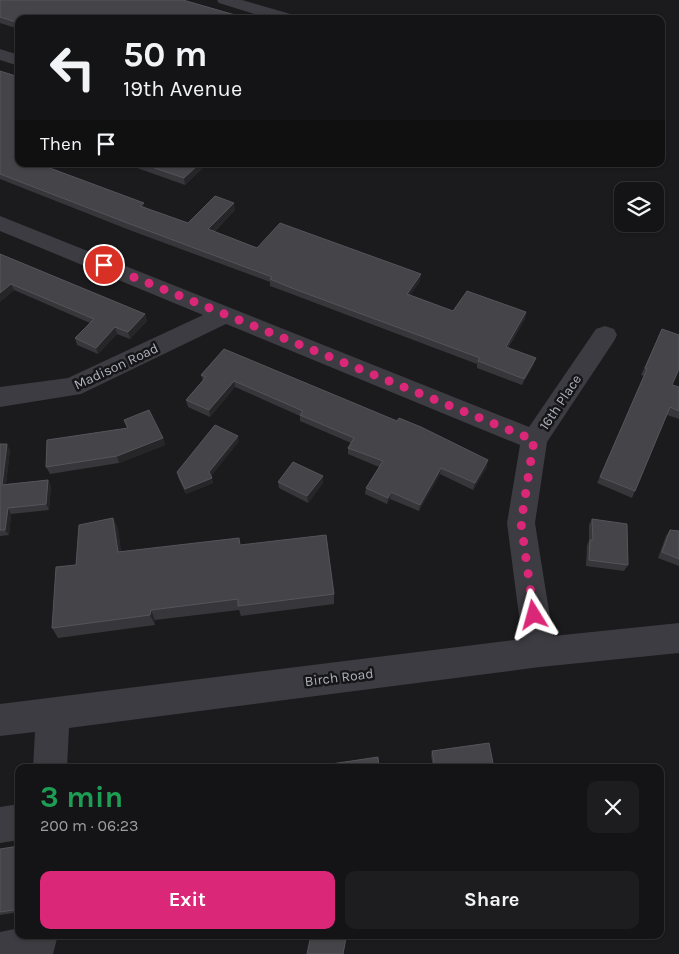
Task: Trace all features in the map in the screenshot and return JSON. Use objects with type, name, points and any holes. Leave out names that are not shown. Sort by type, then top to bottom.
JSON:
[{"type":"street","points":[[225,0],[275,15]]},
{"type":"street","points":[[0,54],[15,59]]},
{"type":"street","points":[[0,223],[534,440]]},
{"type":"street","name":"Madison Road","points":[[0,397],[72,387],[226,314]]},
{"type":"street","name":"16th Place","points":[[540,652],[521,523],[534,440],[605,335]]},
{"type":"street","name":"Birch Road","points":[[0,720],[540,652],[679,638]]},
{"type":"street","points":[[50,764],[53,713]]},
{"type":"street","points":[[0,825],[15,823]]},
{"type":"street","points":[[0,951],[38,944],[39,939]]},
{"type":"building","points":[[0,0],[183,0],[235,15],[15,15],[15,22],[0,17]]},
{"type":"building","points":[[0,71],[15,76],[15,167],[47,167],[144,203],[140,206],[188,223],[215,196],[234,203],[208,229],[257,248],[280,223],[421,274],[407,294],[453,311],[467,291],[526,312],[506,347],[536,358],[524,379],[478,361],[480,358],[289,287],[270,279],[272,277],[0,174]]},
{"type":"building","points":[[152,167],[196,167],[184,178]]},
{"type":"building","points":[[0,254],[145,314],[128,332],[115,327],[96,348],[75,338],[94,319],[11,284],[0,293]]},
{"type":"building","points":[[662,329],[679,335],[679,369],[672,385],[679,387],[679,411],[670,407],[635,491],[600,477],[647,369],[645,368]]},
{"type":"building","points":[[224,349],[397,421],[399,418],[421,427],[488,460],[475,483],[441,468],[420,505],[391,492],[388,498],[366,488],[383,461],[348,448],[354,438],[300,415],[303,411],[234,381],[209,410],[186,400],[206,377],[201,375]]},
{"type":"building","points":[[149,410],[163,438],[117,456],[46,467],[47,440],[128,428],[124,420]]},
{"type":"building","points":[[215,425],[238,436],[209,472],[212,478],[185,489],[177,472]]},
{"type":"building","points":[[0,444],[7,444],[2,485],[48,480],[46,504],[8,508],[5,530],[0,530]]},
{"type":"building","points":[[293,462],[323,476],[307,496],[278,482]]},
{"type":"building","points":[[113,518],[118,552],[239,538],[240,545],[326,535],[334,594],[238,606],[238,599],[151,610],[150,615],[52,628],[56,567],[76,565],[79,525]]},
{"type":"building","points":[[592,519],[627,524],[628,565],[589,560],[590,540],[593,540]]},
{"type":"building","points":[[670,530],[679,531],[679,559],[662,552]]},
{"type":"building","points":[[489,743],[493,764],[434,764],[432,751]]},
{"type":"building","points":[[378,757],[379,764],[331,764]]},
{"type":"building","points":[[15,847],[15,910],[0,912],[0,849]]},
{"type":"building","points":[[310,939],[346,939],[343,954],[307,954]]},
{"type":"route","points":[[104,265],[534,440],[521,523],[534,615]]}]
